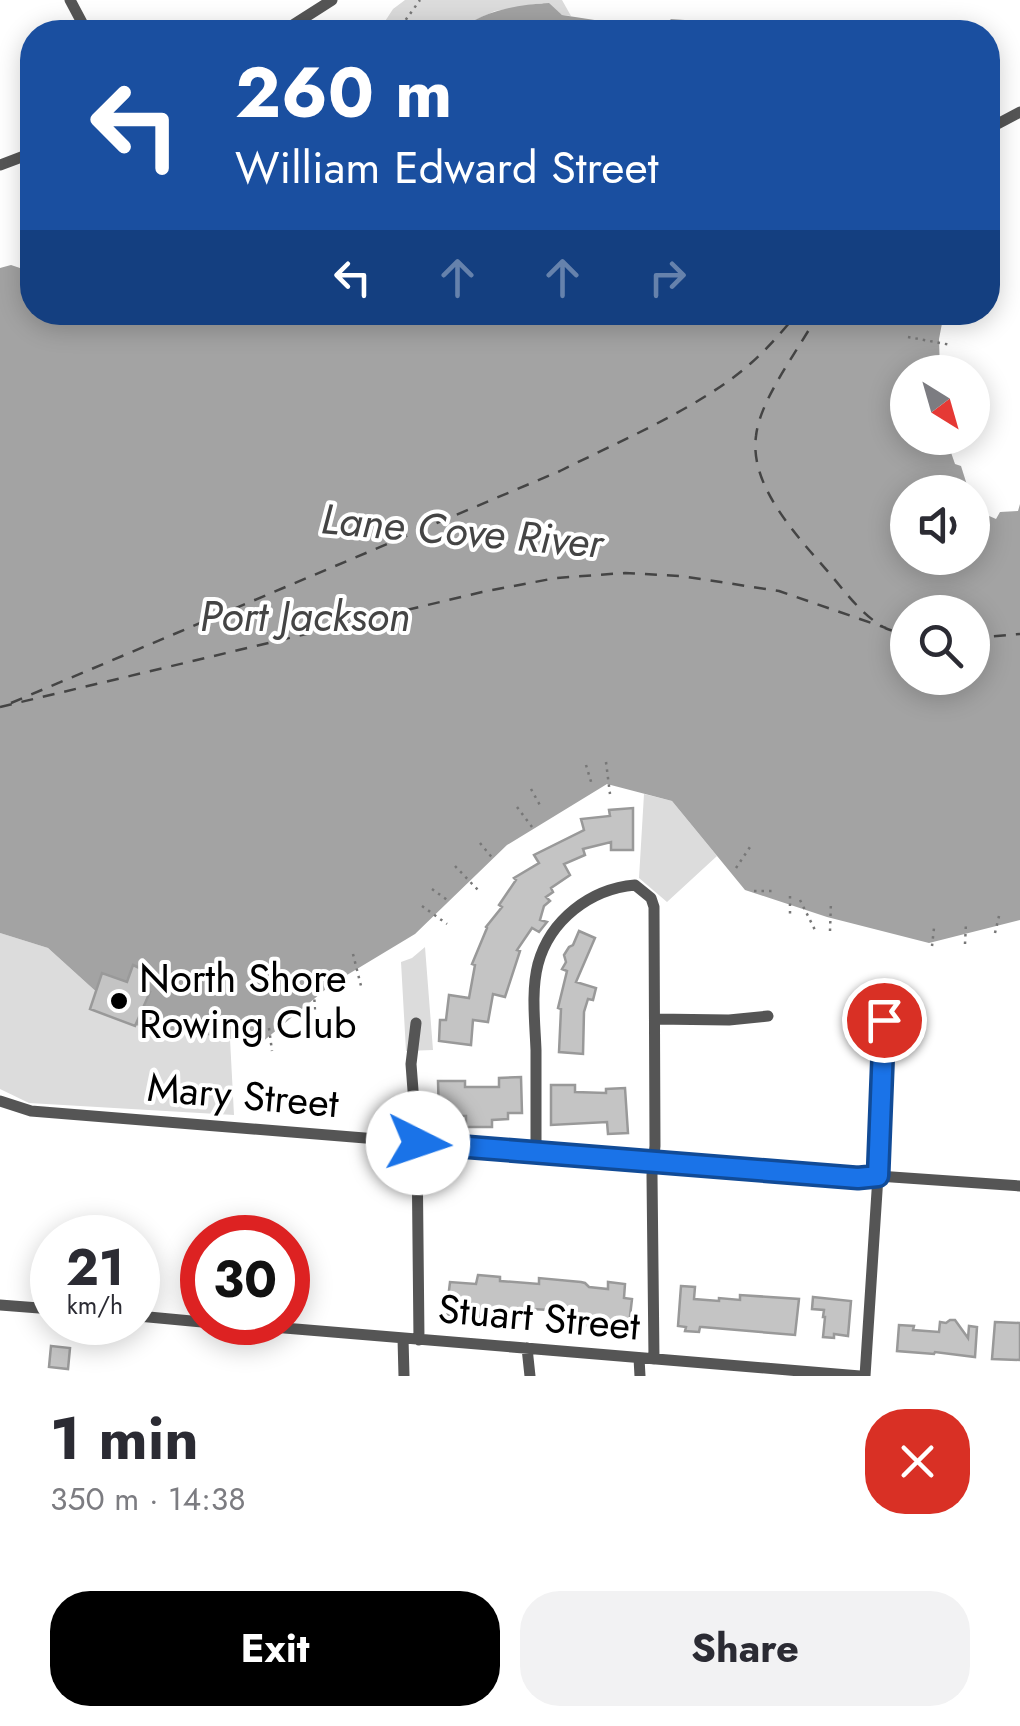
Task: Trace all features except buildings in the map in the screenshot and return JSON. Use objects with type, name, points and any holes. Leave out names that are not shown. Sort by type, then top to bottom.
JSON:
[{"type":"street","points":[[301,20],[332,0]]},
{"type":"street","points":[[536,1152],[538,965],[562,920],[586,900],[635,886],[651,898],[654,907],[654,1359]]},
{"type":"street","points":[[655,1019],[768,1016]]},
{"type":"street","points":[[863,1376],[878,1176],[884,1020]]},
{"type":"street","points":[[416,1023],[411,1064],[418,1143],[419,1340]]},
{"type":"street","name":"Mary Street","points":[[0,1101],[31,1111],[858,1178],[1020,1186]]},
{"type":"street","points":[[0,1305],[30,1307]]},
{"type":"street","name":"Stuart Street","points":[[310,1330],[863,1376]]},
{"type":"street","points":[[402,1338],[404,1376]]},
{"type":"street","points":[[527,1348],[530,1376]]},
{"type":"street","points":[[639,1358],[640,1376]]},
{"type":"path","points":[[908,337],[951,345]]},
{"type":"path","points":[[606,762],[610,794]]},
{"type":"path","points":[[586,765],[592,785]]},
{"type":"path","points":[[532,789],[541,807]]},
{"type":"path","points":[[517,807],[535,831]]},
{"type":"path","points":[[480,842],[494,860]]},
{"type":"path","points":[[736,868],[750,847]]},
{"type":"path","points":[[455,866],[478,890]]},
{"type":"path","points":[[432,889],[450,902]]},
{"type":"path","points":[[754,891],[772,892]]},
{"type":"path","points":[[790,896],[790,917]]},
{"type":"path","points":[[800,900],[815,930]]},
{"type":"path","points":[[830,931],[831,901]]},
{"type":"path","points":[[422,906],[447,924]]},
{"type":"path","points":[[995,933],[999,916]]},
{"type":"path","points":[[966,924],[966,944]]},
{"type":"path","points":[[932,946],[934,928]]},
{"type":"path","points":[[353,954],[361,986]]},
{"type":"path","points":[[314,992],[316,1012]]},
{"type":"path","points":[[270,1028],[272,1050]]},
{"type":"shaded area","points":[[405,0],[562,0],[571,16],[542,3],[495,11],[475,20],[386,20]]},
{"type":"shaded area","points":[[644,794],[672,801],[717,856],[667,902],[639,878]]},
{"type":"shaded area","points":[[0,933],[48,948],[133,1025],[230,1039],[234,1115],[29,1103],[0,1089]]},
{"type":"shaded area","points":[[425,947],[433,1050],[406,1051],[401,962]]},
{"type":"water","points":[[549,3],[562,15],[595,20],[475,20],[524,5]]},
{"type":"water","name":"Port Jackson","points":[[0,268],[20,268],[20,325],[942,325],[939,355],[890,355],[890,455],[952,455],[964,475],[890,475],[890,575],[990,575],[990,516],[996,519],[1000,512],[1018,511],[1020,504],[1020,920],[929,943],[827,917],[745,890],[672,801],[607,784],[507,845],[415,934],[332,984],[261,1043],[133,1025],[48,948],[0,933]]},
{"type":"ferry route","points":[[11,703],[560,471],[634,435],[730,380],[787,325]]},
{"type":"ferry route","points":[[811,325],[759,421],[756,455],[760,474],[791,528],[855,604],[890,630]]},
{"type":"ferry route","points":[[0,707],[482,592],[556,578],[625,573],[681,576],[779,591],[886,628]]},
{"type":"ferry route","points":[[990,636],[1020,634]]},
{"type":"place","name":"North Shore Rowing Club","points":[[119,1001]]},
{"type":"route","points":[[418,1143],[858,1178],[878,1176],[884,1020]]},
{"type":"water label","name":"Lane Cove River","points":[[462,531]]}]
